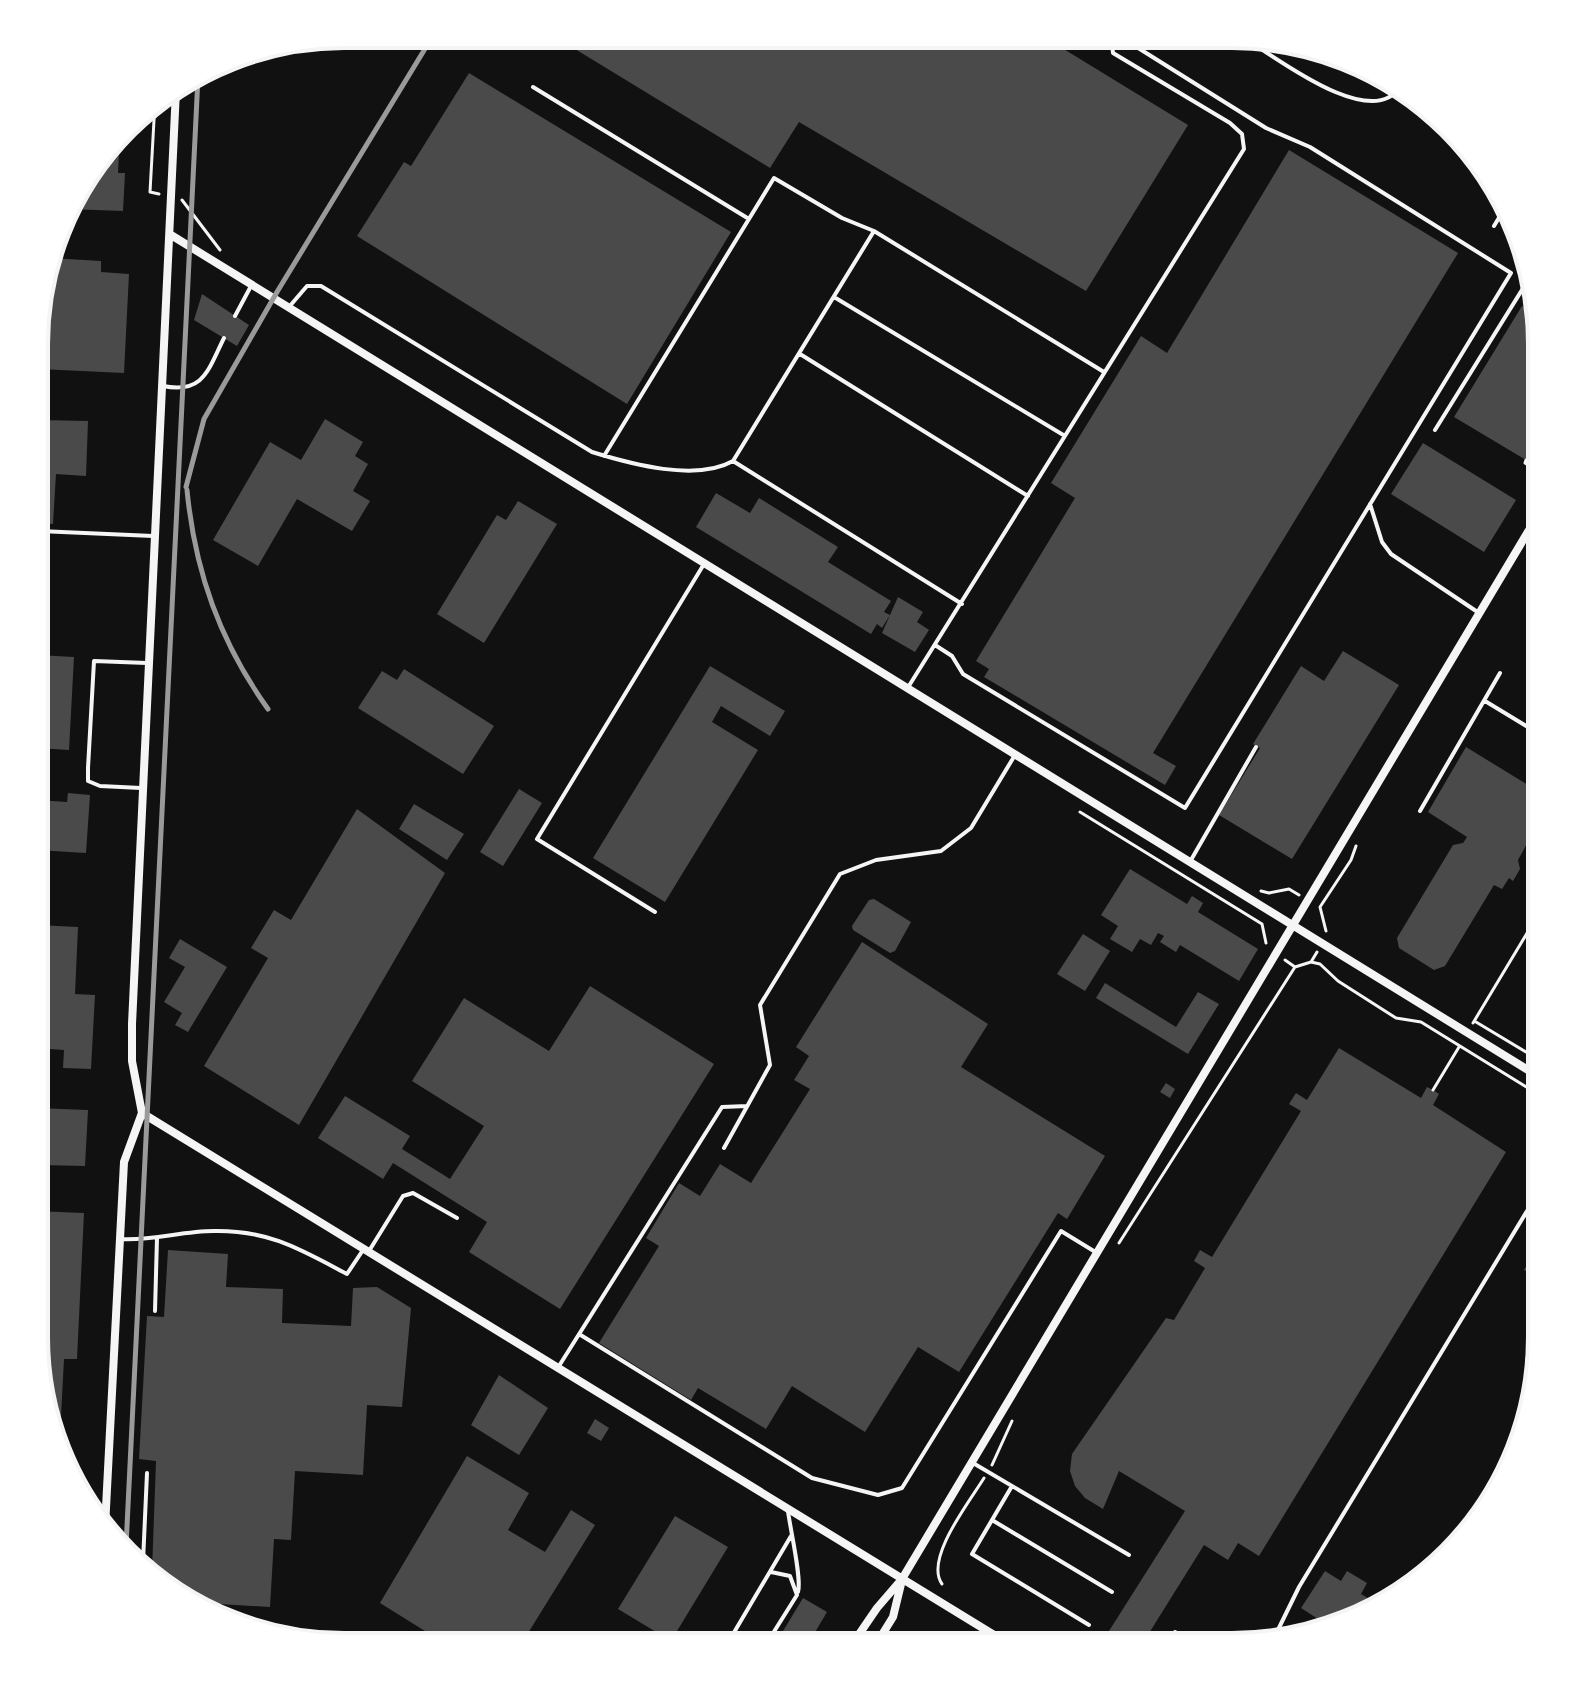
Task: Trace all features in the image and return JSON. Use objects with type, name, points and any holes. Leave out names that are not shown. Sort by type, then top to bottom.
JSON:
[{"type":"street","points":[[106,1512],[124,1162],[142,1113],[132,1061],[176,101]]},
{"type":"street","points":[[171,235],[1528,1070]]},
{"type":"street","points":[[860,1633],[902,1579],[1528,532]]},
{"type":"street","points":[[142,1113],[991,1633]]},
{"type":"street","points":[[883,1633],[893,1617],[902,1579]]},
{"type":"lane","points":[[907,689],[1244,149],[1242,134],[1230,123],[1113,53],[1112,48]]},
{"type":"lane","points":[[935,645],[952,656],[963,674],[1185,808],[1511,273],[1310,147],[1266,128],[1138,48]]},
{"type":"lane","points":[[1265,50],[1341,96],[1371,104],[1393,96]]},
{"type":"lane","points":[[533,87],[749,219]]},
{"type":"lane","points":[[604,456],[774,178],[842,218],[874,231],[1104,372]]},
{"type":"lane","points":[[1494,226],[1499,218]]},
{"type":"lane","points":[[289,308],[307,286],[321,286],[592,452],[640,466],[717,470],[733,461],[874,231]]},
{"type":"lane","points":[[235,316],[252,285]]},
{"type":"lane","points":[[1435,430],[1522,289]]},
{"type":"lane","points":[[834,297],[1065,436]]},
{"type":"lane","points":[[163,386],[183,390],[202,380],[224,338]]},
{"type":"lane","points":[[800,354],[1028,496]]},
{"type":"lane","points":[[733,461],[962,604]]},
{"type":"lane","points":[[1370,504],[1382,542],[1391,554],[1479,613]]},
{"type":"lane","points":[[48,531],[156,537]]},
{"type":"lane","points":[[655,912],[537,839],[704,564]]},
{"type":"lane","points":[[144,789],[100,786],[88,781],[88,768],[94,661],[150,664]]},
{"type":"lane","points":[[1420,811],[1500,673]]},
{"type":"lane","points":[[1485,700],[1528,727]]},
{"type":"lane","points":[[1190,862],[1256,747]]},
{"type":"lane","points":[[724,1148],[770,1065],[760,1005],[840,874],[876,860],[941,851],[971,828],[1015,755]]},
{"type":"lane","points":[[558,1368],[722,1107],[747,1106]]},
{"type":"lane","points":[[121,1239],[214,1231],[278,1238],[347,1274],[403,1196],[413,1193],[457,1218]]},
{"type":"lane","points":[[1278,1629],[1299,1587],[1528,1209]]},
{"type":"lane","points":[[579,1334],[812,1478],[878,1495],[902,1488],[1061,1231],[1097,1253]]},
{"type":"lane","points":[[155,1311],[157,1238]]},
{"type":"lane","points":[[971,1462],[1129,1555]]},
{"type":"lane","points":[[143,1554],[147,1473]]},
{"type":"lane","points":[[1012,1486],[972,1554],[1089,1625]]},
{"type":"lane","points":[[773,1633],[797,1595],[801,1581],[787,1508]]},
{"type":"lane","points":[[992,1520],[1112,1592]]},
{"type":"lane","points":[[734,1633],[791,1536]]},
{"type":"lane","points":[[771,1572],[790,1576],[797,1595]]},
{"type":"path","points":[[154,117],[150,192],[172,198]]},
{"type":"path","points":[[1526,460],[1528,465]]},
{"type":"path","points":[[1080,812],[1262,924]]},
{"type":"path","points":[[1320,907],[1327,934],[1311,962],[1320,964],[1338,981],[1396,1018],[1421,1022],[1528,1088]]},
{"type":"path","points":[[1472,1026],[1528,932]]},
{"type":"path","points":[[1113,1252],[1295,967]]},
{"type":"path","points":[[1433,1090],[1464,1039]]},
{"type":"path","points":[[942,1584],[938,1579],[938,1560],[946,1540],[988,1472],[1017,1410]]},
{"type":"building","points":[[573,48],[1062,48],[1188,125],[1086,291],[799,122],[770,168]]},
{"type":"building","points":[[469,73],[731,232],[627,404],[357,236],[404,162],[411,166]]},
{"type":"building","points":[[1289,150],[1458,253],[1153,753],[1176,766],[1165,785],[984,677],[989,669],[976,661],[1075,498],[1051,483],[1141,336],[1167,353]]},
{"type":"building","points":[[119,152],[118,173],[125,173],[123,211],[81,209]]},
{"type":"building","points":[[61,259],[101,261],[101,272],[129,274],[124,373],[48,369],[51,305]]},
{"type":"building","points":[[202,294],[249,325],[237,346],[194,320]]},
{"type":"building","points":[[1522,306],[1525,308],[1528,461],[1454,417]]},
{"type":"building","points":[[325,419],[363,442],[355,456],[368,464],[353,491],[370,501],[352,531],[297,499],[258,566],[213,540],[270,442],[301,460]]},
{"type":"building","points":[[48,420],[88,421],[86,476],[56,474],[53,524],[48,524]]},
{"type":"building","points":[[1423,443],[1516,500],[1484,552],[1391,494]]},
{"type":"building","points":[[716,493],[750,513],[759,498],[838,547],[828,562],[891,601],[884,612],[890,615],[882,628],[877,624],[871,634],[696,527]]},
{"type":"building","points":[[518,501],[557,524],[484,643],[437,614],[497,515],[506,520]]},
{"type":"building","points":[[898,597],[923,612],[917,622],[929,630],[915,652],[882,633]]},
{"type":"building","points":[[1343,651],[1399,685],[1292,859],[1219,815],[1260,748],[1253,744],[1301,666],[1324,681]]},
{"type":"building","points":[[48,656],[74,657],[69,750],[48,749]]},
{"type":"building","points":[[710,666],[785,711],[770,736],[721,706],[712,722],[758,750],[665,902],[593,858]]},
{"type":"building","points":[[404,669],[494,726],[463,774],[358,708],[382,671],[397,680]]},
{"type":"building","points":[[1466,747],[1528,785],[1528,842],[1518,860],[1520,869],[1513,881],[1509,878],[1502,889],[1494,885],[1445,966],[1434,970],[1399,948],[1397,938],[1453,845],[1463,843],[1467,837],[1428,812]]},
{"type":"building","points":[[519,789],[542,803],[503,866],[480,852]]},
{"type":"building","points":[[68,793],[90,795],[86,853],[48,851],[48,801],[67,802]]},
{"type":"building","points":[[414,804],[464,834],[447,860],[399,829]]},
{"type":"building","points":[[357,809],[445,873],[299,1125],[204,1066],[268,958],[251,948],[274,910],[291,920]]},
{"type":"building","points":[[1130,869],[1187,904],[1192,896],[1203,903],[1198,912],[1258,949],[1239,981],[1180,945],[1176,952],[1160,942],[1164,936],[1158,933],[1151,945],[1140,939],[1132,952],[1110,939],[1118,926],[1101,915]]},
{"type":"building","points":[[874,899],[911,922],[895,951],[890,953],[853,930],[852,926],[869,900]]},
{"type":"building","points":[[48,926],[78,927],[75,994],[95,995],[91,1069],[63,1068],[64,1050],[48,1049]]},
{"type":"building","points":[[1083,934],[1110,951],[1085,991],[1057,974]]},
{"type":"building","points":[[180,939],[227,967],[188,1032],[175,1025],[182,1013],[164,1002],[185,967],[169,958]]},
{"type":"building","points":[[862,942],[988,1024],[961,1067],[1105,1156],[1067,1219],[1058,1213],[959,1372],[918,1347],[865,1432],[792,1386],[766,1429],[698,1388],[691,1400],[599,1343],[659,1246],[646,1238],[679,1183],[700,1196],[720,1164],[751,1183],[810,1089],[794,1080],[809,1056],[796,1047]]},
{"type":"building","points":[[1105,983],[1176,1027],[1198,992],[1219,1004],[1188,1054],[1096,998]]},
{"type":"building","points":[[590,986],[714,1064],[560,1309],[469,1252],[487,1222],[393,1163],[383,1179],[318,1138],[345,1096],[410,1136],[402,1149],[450,1179],[484,1126],[412,1081],[464,998],[549,1051]]},
{"type":"building","points":[[1339,1048],[1421,1098],[1427,1087],[1433,1090],[1439,1094],[1433,1105],[1506,1152],[1259,1556],[1238,1543],[1228,1560],[1204,1545],[1149,1633],[1108,1633],[1185,1511],[1119,1471],[1103,1509],[1085,1498],[1075,1486],[1070,1471],[1072,1454],[1166,1318],[1174,1320],[1205,1268],[1194,1261],[1200,1250],[1212,1257],[1301,1111],[1289,1104],[1296,1093],[1307,1100]]},
{"type":"building","points":[[1166,1083],[1175,1089],[1170,1098],[1160,1092]]},
{"type":"building","points":[[48,1108],[88,1110],[85,1166],[48,1165]]},
{"type":"building","points":[[48,1212],[84,1213],[77,1359],[64,1359],[61,1416],[54,1395],[49,1356]]},
{"type":"building","points":[[168,1250],[228,1254],[226,1287],[283,1289],[282,1323],[351,1326],[353,1288],[377,1287],[411,1308],[402,1407],[367,1405],[363,1475],[295,1471],[291,1540],[274,1539],[270,1607],[217,1604],[152,1563],[156,1461],[139,1459],[147,1316],[164,1317]]},
{"type":"building","points":[[499,1375],[548,1408],[519,1455],[471,1425]]},
{"type":"building","points":[[595,1419],[609,1428],[601,1441],[587,1433]]},
{"type":"building","points":[[467,1456],[529,1493],[508,1530],[545,1552],[571,1510],[595,1525],[528,1633],[428,1633],[380,1603]]},
{"type":"building","points":[[675,1516],[728,1547],[676,1633],[658,1633],[618,1609]]},
{"type":"building","points":[[1325,1571],[1341,1581],[1347,1571],[1367,1583],[1361,1594],[1369,1599],[1327,1617],[1317,1620],[1301,1608]]},
{"type":"building","points":[[803,1598],[827,1612],[815,1633],[782,1633]]},
{"type":"railway","points":[[186,487],[204,419],[277,292],[425,48]]},
{"type":"railway","points":[[126,1537],[198,87]]},
{"type":"railway","points":[[187,490],[196,549],[212,605],[236,658],[268,709]]}]
